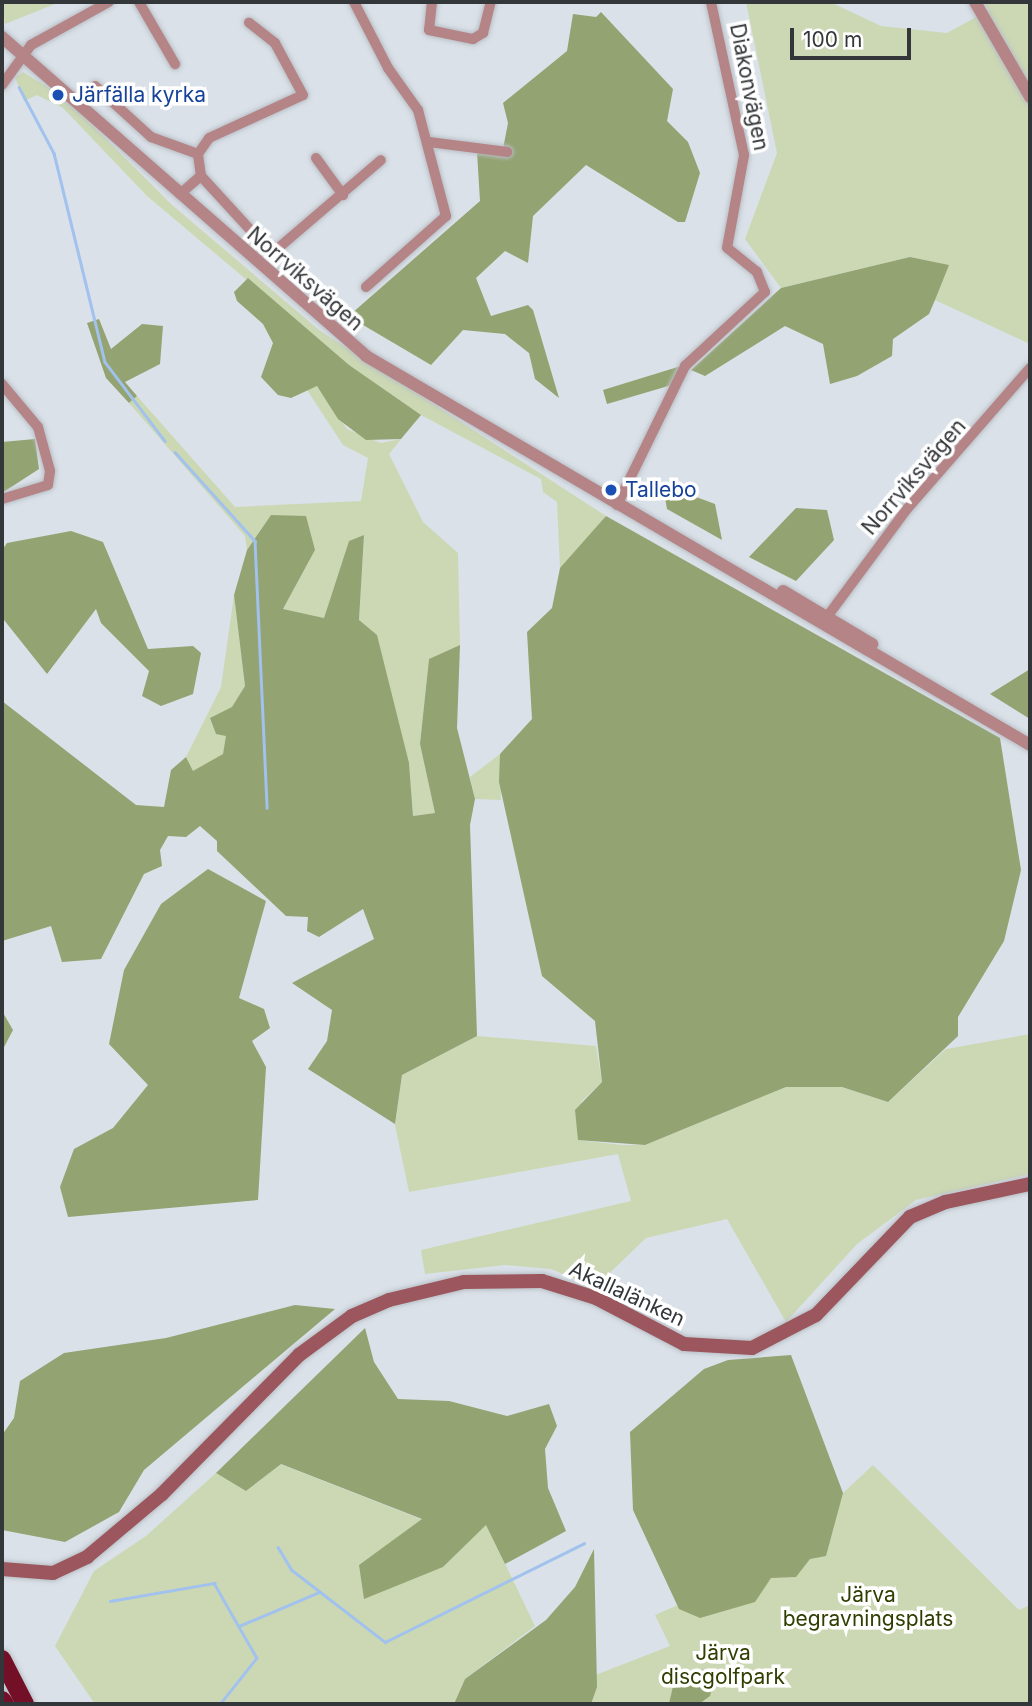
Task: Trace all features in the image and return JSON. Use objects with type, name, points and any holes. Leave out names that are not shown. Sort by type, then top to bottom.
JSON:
[{"type":"highway","points":[[2,1659],[25,1704]]},
{"type":"highway","points":[[2,1678],[20,1704]]},
{"type":"highway","points":[[2,1700],[5,1704]]},
{"type":"main road","name":"Akallalänken","points":[[2,1569],[53,1573],[87,1557],[141,1514],[299,1355],[352,1316],[389,1300],[464,1282],[542,1281],[596,1298],[684,1344],[752,1348],[816,1315],[910,1217],[946,1202],[1030,1184]]},
{"type":"street","points":[[2,85],[25,53],[109,2]]},
{"type":"street","points":[[139,2],[175,64]]},
{"type":"street","points":[[354,2],[387,68],[418,110],[429,142],[446,216],[366,287]]},
{"type":"street","points":[[432,2],[429,30],[472,39],[484,33],[491,2]]},
{"type":"street","name":"Diakonvägen","points":[[617,505],[684,366],[759,303],[764,287],[757,272],[727,248],[744,155],[711,2]]},
{"type":"street","points":[[975,2],[1030,97]]},
{"type":"street","points":[[249,23],[275,43],[303,95],[209,138],[198,155],[201,176],[271,251],[343,195],[381,160]]},
{"type":"street","name":"Norrviksvägen","points":[[2,37],[25,53],[180,194],[366,356],[1030,745]]},
{"type":"street","points":[[95,86],[151,137],[198,155]]},
{"type":"street","points":[[429,142],[507,152]]},
{"type":"street","points":[[316,158],[343,195]]},
{"type":"street","points":[[180,194],[201,176]]},
{"type":"street","name":"Norrviksvägen","points":[[826,619],[907,509],[999,408],[1030,368]]},
{"type":"street","points":[[2,384],[38,426],[48,485],[2,499]]},
{"type":"street","name":"Norrviksvägen","points":[[691,547],[826,619],[954,700]]},
{"type":"street","name":"Norrviksvägen","points":[[772,594],[826,619],[884,660]]},
{"type":"green space","points":[[2,2],[60,2],[5,24]]},
{"type":"green space","points":[[746,2],[830,2],[881,26],[947,33],[989,10],[984,2],[1030,2],[1030,344],[935,300],[948,265],[910,257],[781,288],[745,239],[777,153]]},
{"type":"green space","points":[[601,12],[673,89],[667,121],[688,142],[700,173],[685,222],[678,222],[586,165],[533,216],[528,263],[505,251],[476,278],[491,316],[528,305],[533,310],[559,398],[535,379],[529,353],[505,334],[463,330],[431,365],[358,322],[351,314],[480,201],[477,152],[502,154],[508,123],[503,103],[567,51],[573,14],[596,17]]},
{"type":"green space","points":[[23,72],[64,97],[171,204],[319,330],[606,516],[582,550],[560,568],[557,502],[543,492],[541,479],[421,415],[349,366],[147,196],[63,108],[37,95],[24,101],[15,77]]},
{"type":"green space","points":[[910,257],[949,265],[929,314],[893,339],[892,356],[857,376],[830,384],[823,344],[785,326],[705,376],[691,370],[781,288]]},
{"type":"green space","points":[[248,278],[349,365],[421,415],[401,439],[366,440],[338,419],[317,386],[291,398],[278,395],[261,377],[273,343],[263,324],[237,301],[234,292]]},
{"type":"green space","points":[[99,319],[111,349],[142,324],[163,326],[160,364],[125,382],[137,396],[129,403],[106,378],[87,323]]},
{"type":"green space","points":[[681,366],[675,384],[607,404],[603,390]]},
{"type":"green space","points":[[317,386],[347,429],[381,443],[401,439],[389,454],[423,522],[458,553],[460,645],[429,659],[420,744],[435,813],[413,816],[409,763],[359,620],[364,535],[349,541],[324,618],[283,609],[315,550],[271,515],[247,550],[245,536],[129,403],[137,396],[235,507],[361,501],[368,458],[343,445],[307,390]]},
{"type":"green space","points":[[35,439],[39,469],[2,493],[2,442]]},
{"type":"green space","points":[[680,491],[715,504],[722,540],[667,509],[665,498]]},
{"type":"green space","points":[[796,508],[827,510],[834,540],[796,581],[749,557]]},
{"type":"green space","points":[[271,515],[306,516],[315,550],[283,609],[324,618],[349,541],[364,535],[359,620],[377,635],[409,763],[413,816],[435,813],[420,744],[429,659],[460,645],[457,728],[475,799],[470,825],[477,1036],[402,1075],[395,1124],[308,1069],[327,1041],[332,1010],[292,983],[374,939],[363,909],[319,937],[307,931],[308,917],[286,916],[217,851],[217,841],[200,826],[186,837],[168,836],[160,850],[162,866],[144,874],[101,959],[62,962],[51,926],[2,941],[2,701],[136,805],[164,807],[171,770],[186,757],[193,771],[223,754],[226,736],[216,734],[210,718],[232,707],[245,686],[234,595],[247,550]]},
{"type":"green space","points":[[606,516],[1000,738],[1021,870],[1004,941],[958,1017],[958,1036],[888,1102],[842,1087],[786,1087],[645,1145],[578,1140],[575,1110],[602,1082],[595,1021],[542,976],[499,782],[500,754],[532,719],[527,632],[552,608],[560,568]]},
{"type":"green space","points":[[71,531],[103,542],[148,649],[193,646],[201,653],[193,694],[161,706],[142,696],[149,671],[101,623],[96,609],[47,674],[4,620],[2,550],[7,543]]},
{"type":"green space","points":[[234,595],[245,686],[232,708],[223,755],[193,772],[186,757],[221,687]]},
{"type":"green space","points":[[1030,669],[1030,719],[990,694]]},
{"type":"green space","points":[[500,754],[501,800],[475,799],[470,777]]},
{"type":"green space","points":[[208,869],[266,901],[239,998],[264,1009],[270,1028],[252,1041],[266,1067],[258,1200],[68,1217],[60,1187],[74,1149],[113,1128],[148,1085],[109,1044],[124,970],[161,904]]},
{"type":"green space","points":[[2,1011],[13,1030],[2,1051]]},
{"type":"green space","points":[[1030,1034],[1030,1174],[916,1200],[857,1244],[786,1322],[727,1219],[646,1238],[595,1287],[551,1269],[505,1265],[425,1274],[421,1250],[631,1201],[618,1154],[409,1192],[395,1125],[402,1075],[477,1036],[596,1046],[602,1082],[582,1101],[578,1140],[645,1145],[786,1087],[842,1087],[888,1102],[946,1049]]},
{"type":"green space","points":[[295,1305],[335,1309],[144,1470],[119,1512],[65,1542],[2,1530],[2,1435],[14,1418],[20,1381],[64,1353],[166,1338]]},
{"type":"green space","points":[[365,1328],[374,1362],[398,1399],[449,1401],[507,1416],[549,1404],[557,1426],[545,1449],[548,1488],[566,1531],[505,1564],[486,1525],[443,1567],[364,1599],[359,1565],[422,1519],[281,1464],[246,1491],[216,1473]]},
{"type":"green space","points":[[791,1355],[843,1493],[826,1556],[810,1559],[796,1577],[771,1578],[755,1602],[700,1618],[679,1609],[633,1510],[630,1432],[704,1369],[728,1360]]},
{"type":"green space","points":[[280,1464],[423,1520],[359,1565],[443,1567],[486,1524],[535,1626],[465,1679],[454,1704],[95,1704],[55,1646],[94,1571],[146,1536],[216,1473],[246,1491]]},
{"type":"green space","name":"Järva begravningsplats","points":[[873,1465],[1019,1610],[1030,1605],[1030,1704],[496,1704],[562,1688],[670,1646],[655,1615],[763,1568]]},
{"type":"green space","points":[[594,1549],[597,1687],[591,1704],[454,1704],[465,1679],[546,1620],[575,1587]]},
{"type":"green space","points":[[706,1669],[716,1672],[710,1696],[699,1704],[669,1704],[675,1677]]},
{"type":"waterway","points":[[19,87],[54,153],[105,362],[165,441]]},
{"type":"waterway","points":[[175,452],[255,541],[267,808]]},
{"type":"waterway","points":[[278,1547],[292,1570],[385,1642],[584,1543]]},
{"type":"waterway","points":[[110,1601],[214,1583],[257,1658],[222,1702]]},
{"type":"waterway","points":[[239,1626],[319,1592]]},
{"type":"place","name":"Järfälla kyrka","points":[[58,95]]},
{"type":"place","name":"Tallebo","points":[[611,490]]},
{"type":"park label","name":"Järva discgolfpark","points":[[723,1665]]}]
